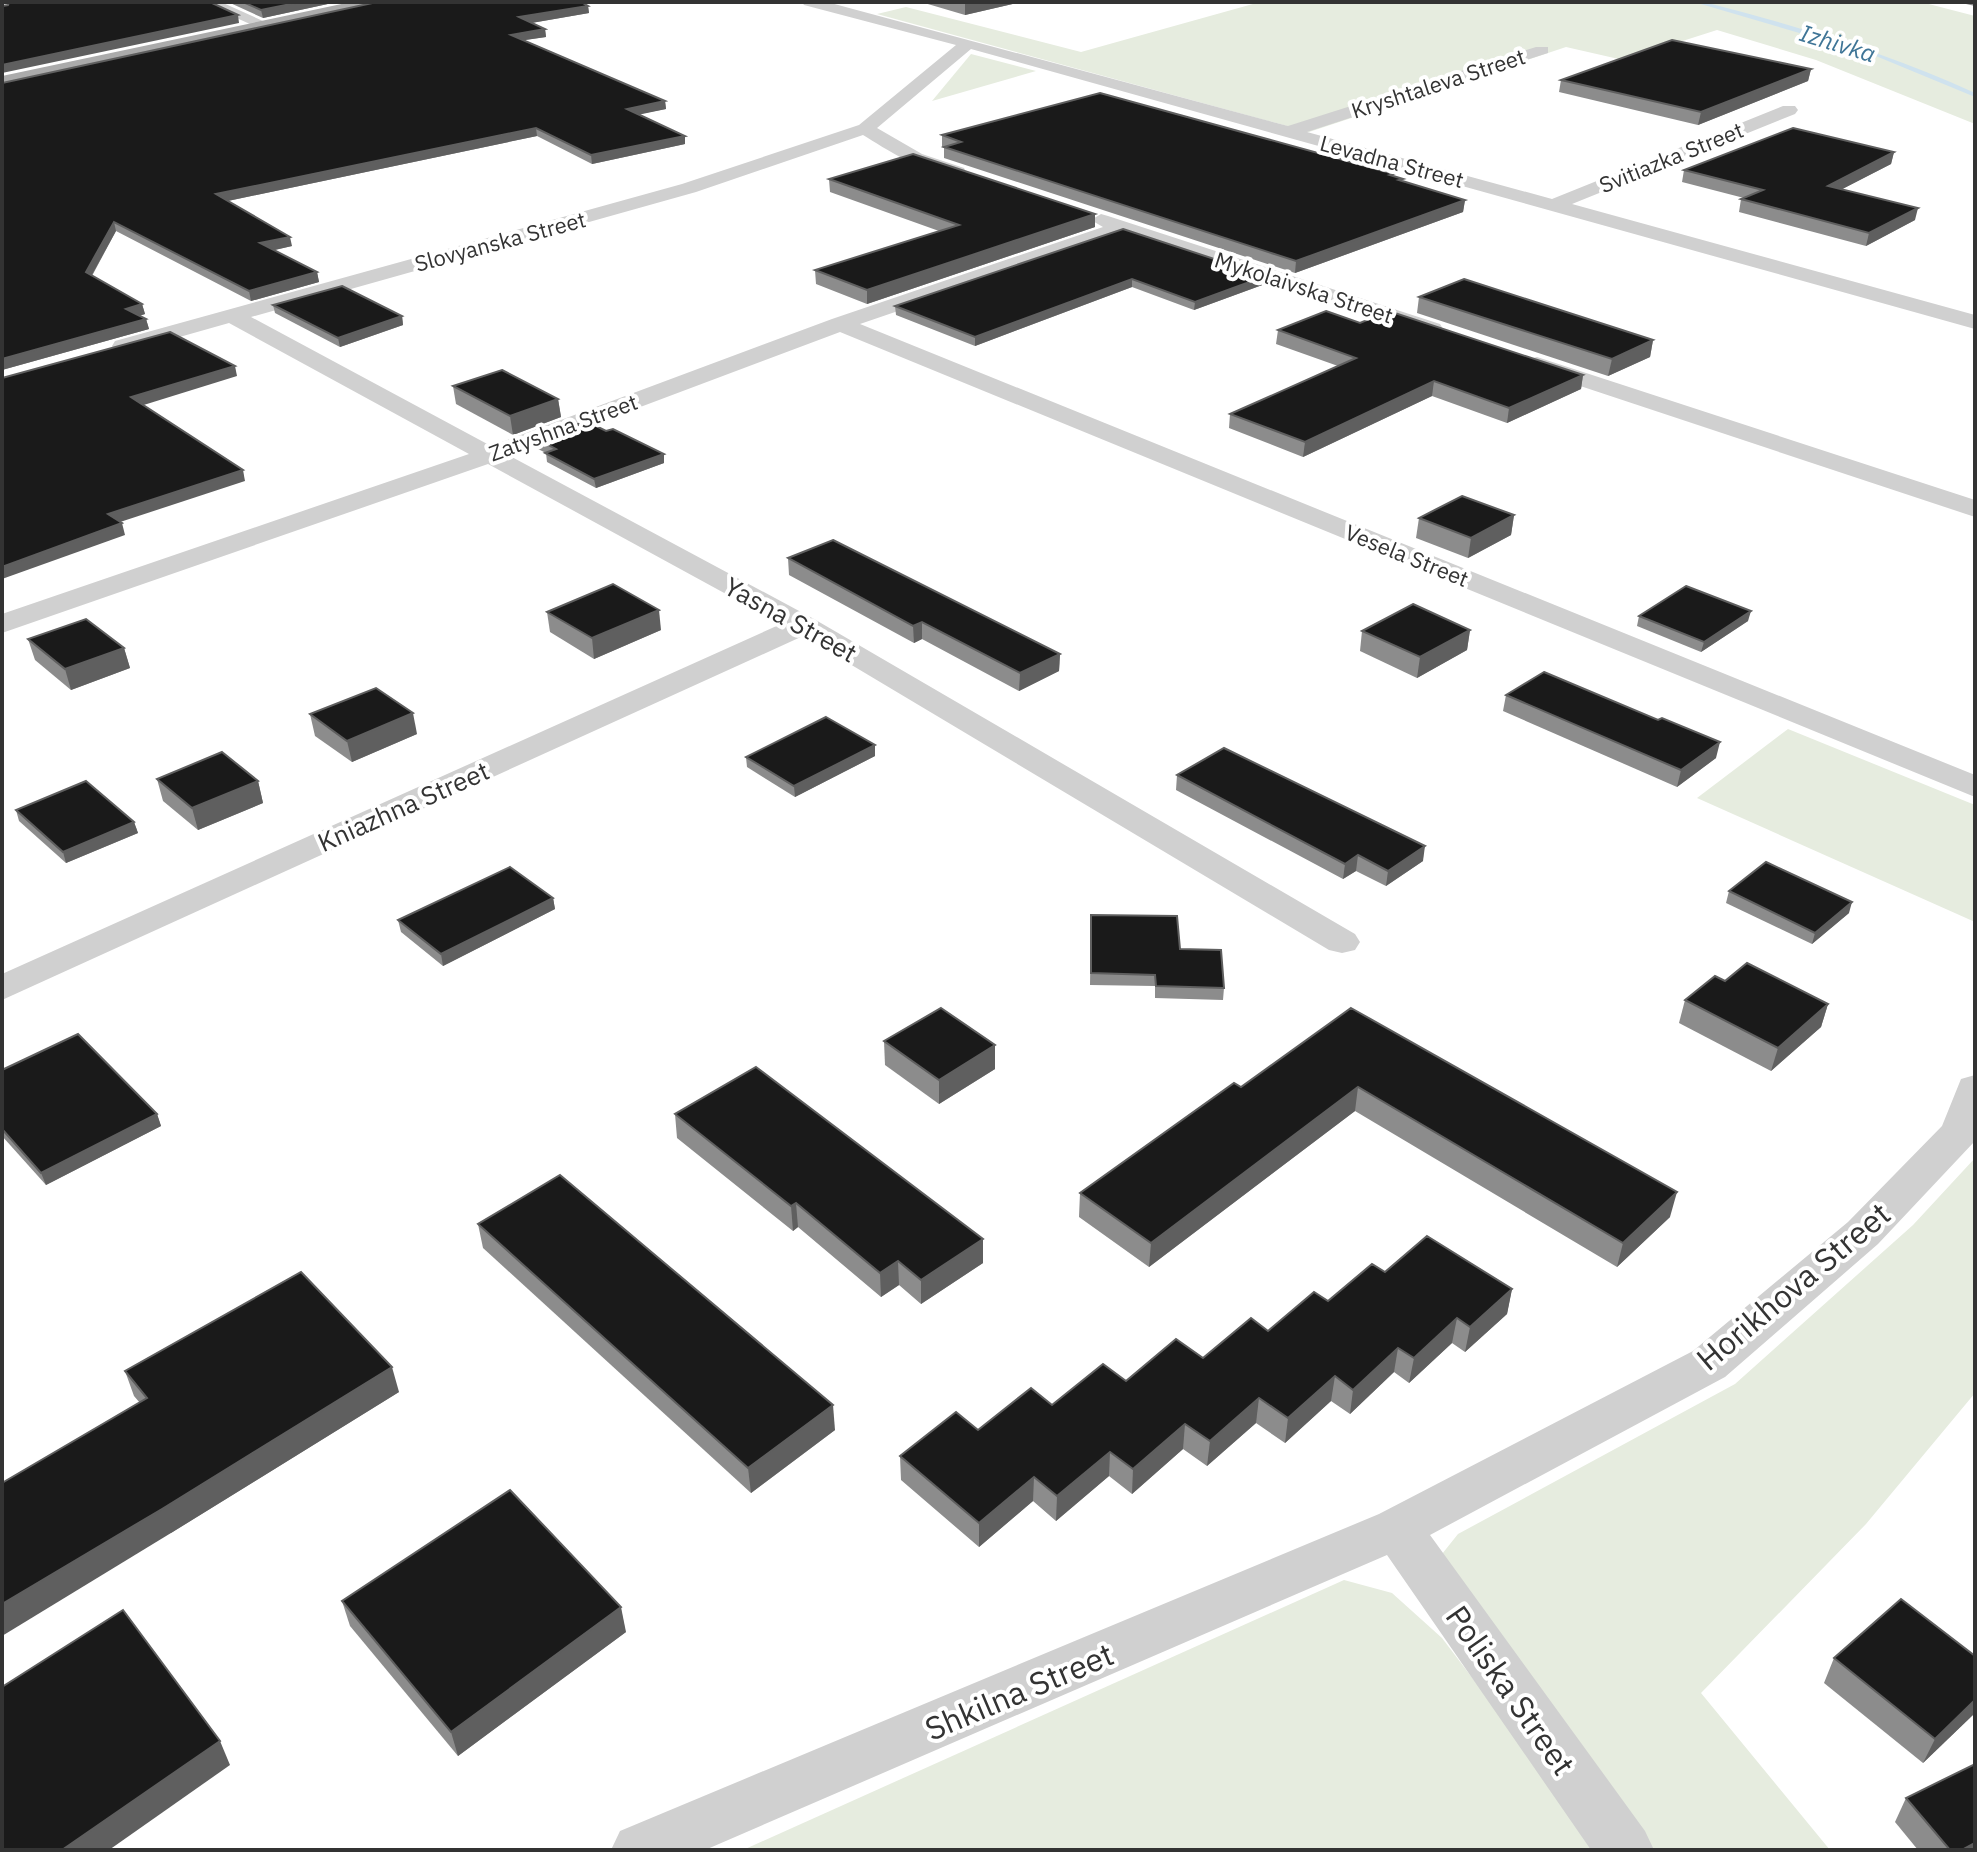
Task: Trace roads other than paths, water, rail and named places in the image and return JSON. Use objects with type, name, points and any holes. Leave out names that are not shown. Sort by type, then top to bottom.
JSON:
[{"type":"main road","points":[[2,82],[377,2]]},
{"type":"street","points":[[208,2],[266,26]]},
{"type":"street","name":"Levadna Street","points":[[809,2],[968,43],[1975,322]]},
{"type":"street","name":"Slovyanska Street","points":[[108,350],[689,188],[865,129],[968,43]]},
{"type":"street","name":"Kryshtaleva Street","points":[[1288,132],[1542,50]]},
{"type":"street","name":"Svitiazka Street","points":[[1553,205],[1789,110]]},
{"type":"street","points":[[865,129],[915,158],[974,178]]},
{"type":"street","name":"Mykolaivska Street","points":[[1079,212],[1452,336]]},
{"type":"street","name":"Zatyshna Street","points":[[2,624],[490,455],[840,324],[1123,227]]},
{"type":"street","name":"Yasna Street","points":[[230,315],[804,625],[1342,942]]},
{"type":"street","name":"Vesela Street","points":[[840,324],[1975,787]]},
{"type":"street","points":[[1512,356],[1975,509]]},
{"type":"street","name":"Kniazhna Street","points":[[2,988],[804,625]]},
{"type":"street","name":"Horikhova Street","points":[[1397,1529],[1709,1364],[1863,1233],[1960,1132],[1975,1088]]},
{"type":"street","name":"Shkilna Street","points":[[640,1850],[1397,1529]]},
{"type":"street","name":"Poliska Street","points":[[1397,1529],[1625,1850]]},
{"type":"waterway","name":"Izhivka","points":[[1697,2],[1838,41],[1975,95]]}]
